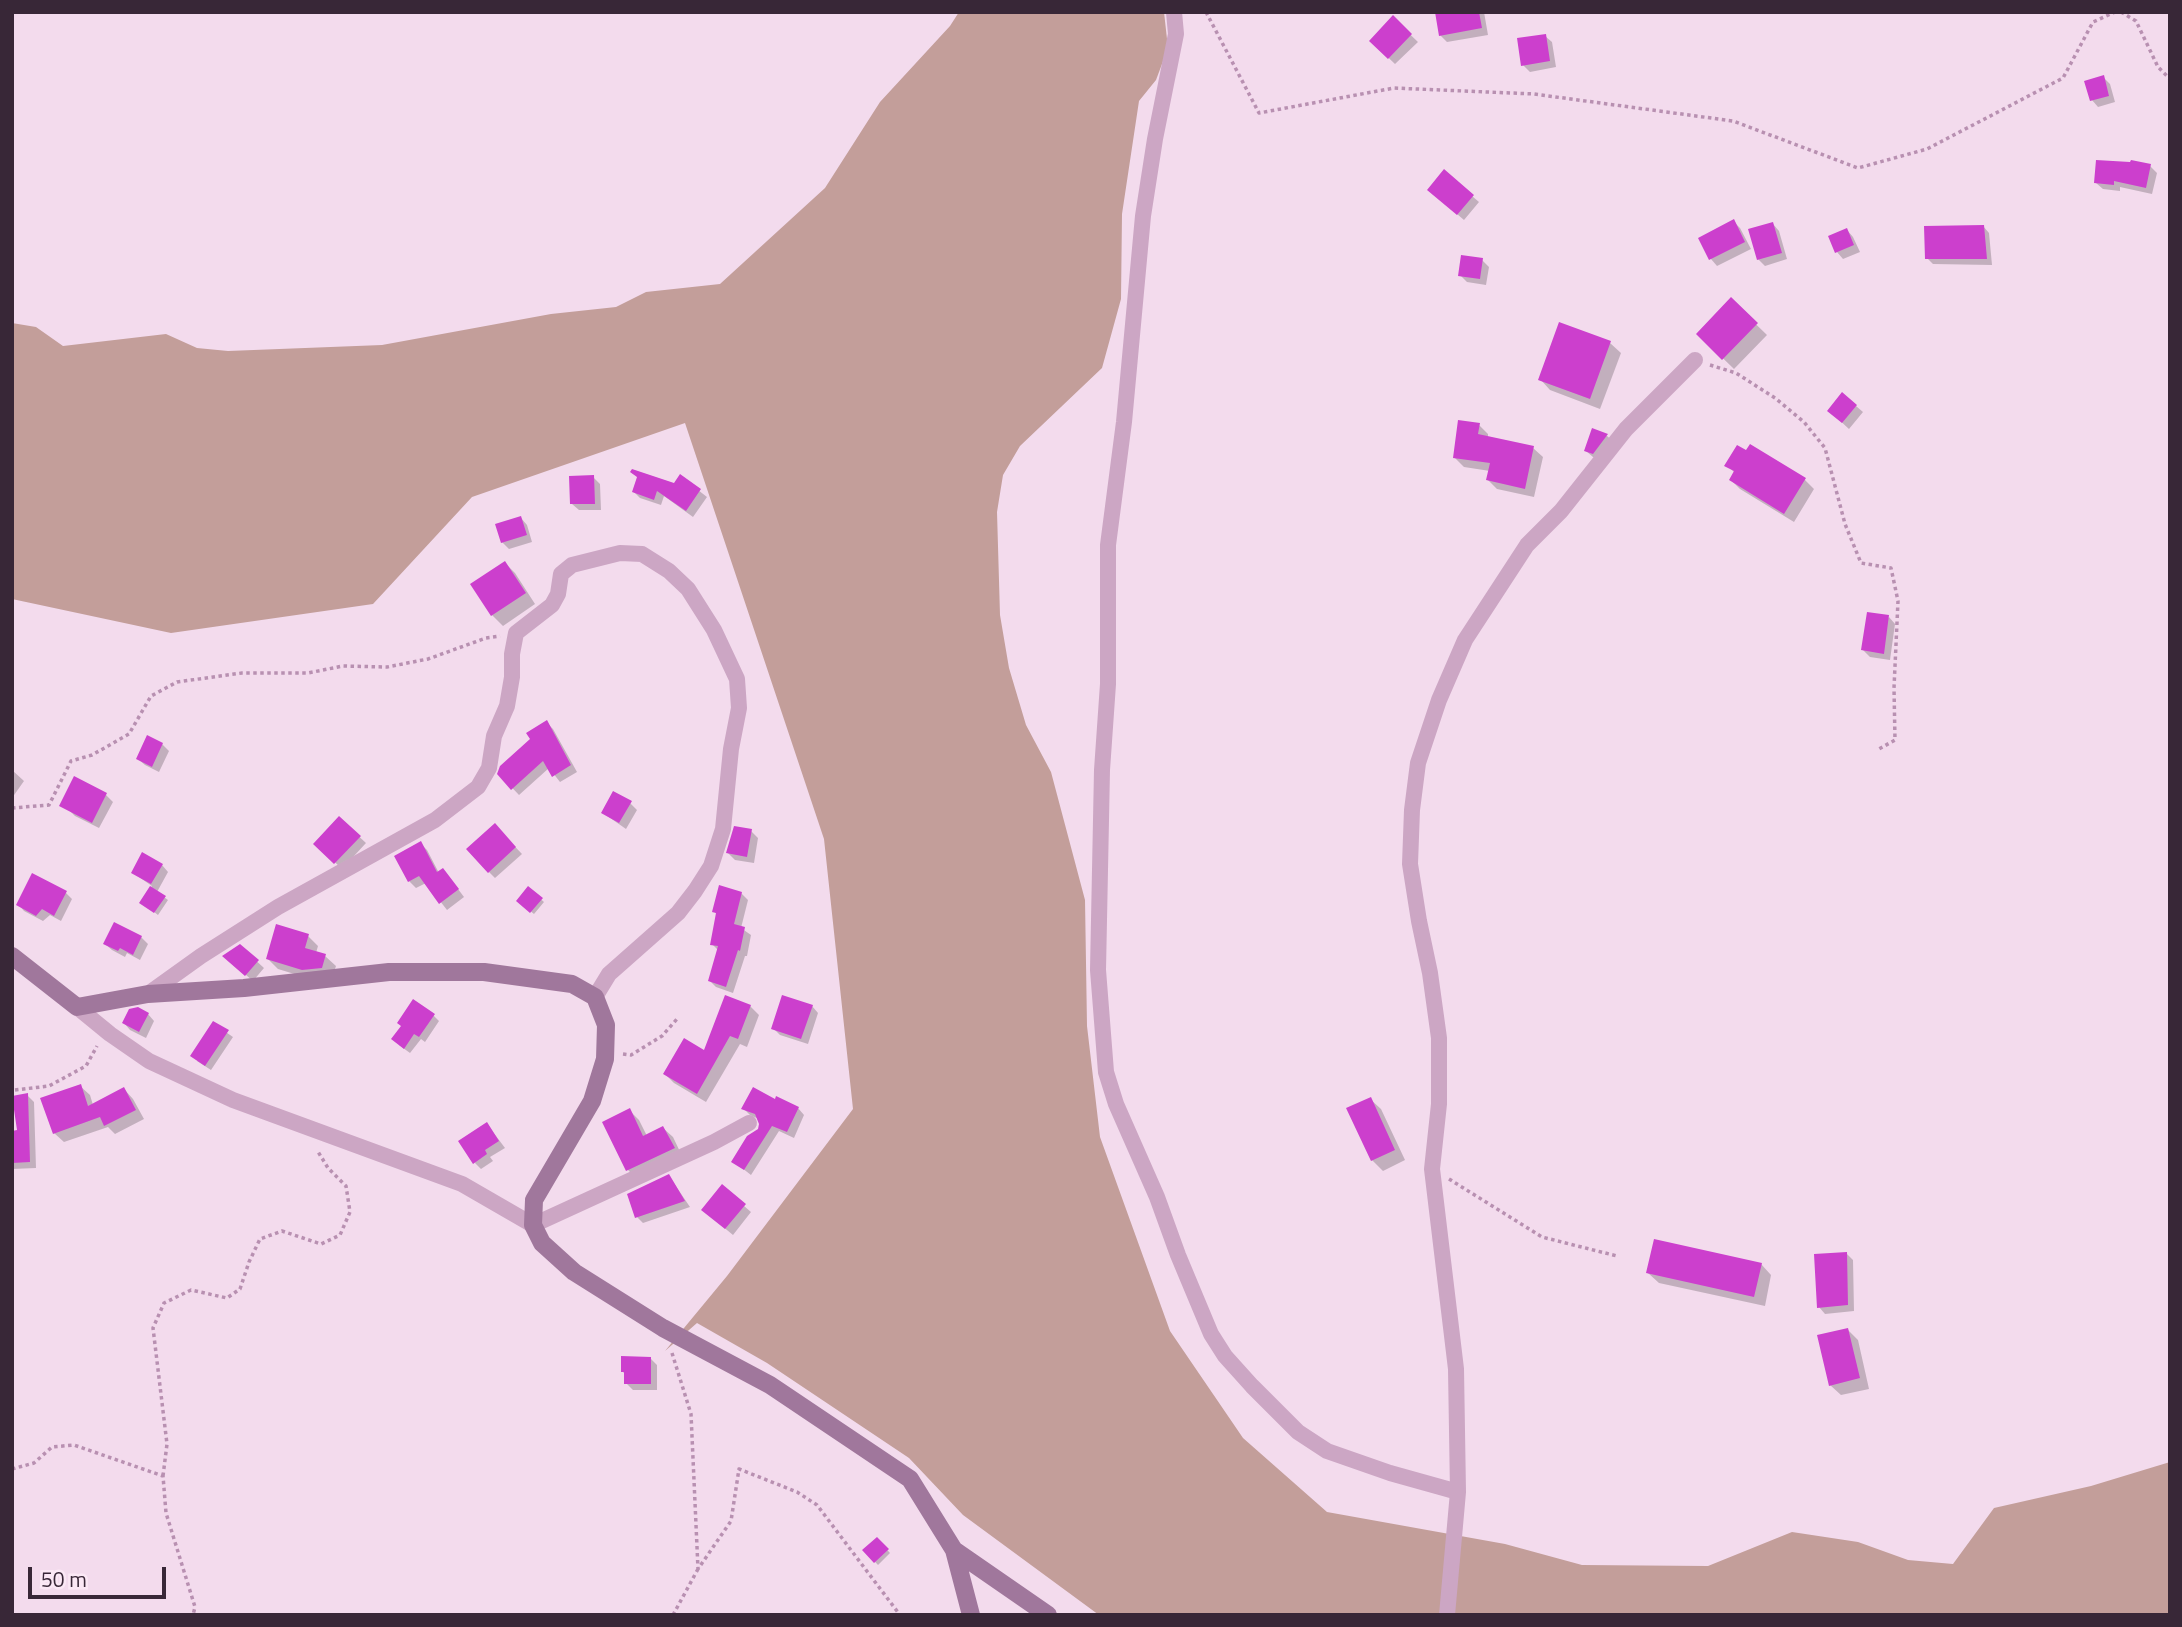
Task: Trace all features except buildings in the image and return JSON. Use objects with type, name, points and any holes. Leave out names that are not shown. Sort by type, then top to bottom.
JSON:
[{"type":"street","points":[[1174,12],[1176,34],[1143,216],[1124,422],[1108,545],[1108,684],[1102,770],[1098,970],[1106,1072],[1116,1104],[1157,1196],[1201,1311],[1225,1356],[1298,1432],[1327,1451],[1390,1474],[1458,1492]]},
{"type":"street","points":[[1447,1615],[1458,1492],[1456,1369],[1433,1169],[1439,1104],[1439,1038],[1410,864],[1412,810],[1418,763],[1439,700],[1465,640],[1527,545],[1561,511],[1626,429],[1695,359]]},
{"type":"street","points":[[148,994],[201,956],[278,907],[435,820],[478,787],[489,768],[494,736],[507,706],[516,634],[552,605],[558,594],[561,574],[572,565],[620,553],[642,554],[669,571],[688,589],[714,630],[737,679],[739,708],[731,750],[723,829],[710,866],[678,913],[610,975],[595,997]]},
{"type":"street","points":[[12,956],[110,1034],[149,1061],[233,1100],[463,1184],[533,1225]]},
{"type":"street","points":[[77,1007],[148,994],[244,988],[389,972],[484,972],[572,984],[595,997],[606,1025],[605,1059],[592,1101],[534,1200],[533,1225],[542,1244],[574,1272],[663,1328],[770,1385],[910,1479],[954,1550],[971,1615]]},
{"type":"street","points":[[533,1225],[714,1142],[749,1123]]},
{"type":"street","points":[[954,1550],[1048,1615]]},
{"type":"path","points":[[1206,12],[1259,113],[1394,88],[1534,94],[1733,121],[1858,168],[1927,149],[2063,78],[2093,22],[2115,12]]},
{"type":"path","points":[[2121,12],[2136,21],[2158,67],[2170,79]]},
{"type":"path","points":[[1695,359],[1736,373],[1775,398],[1804,422],[1825,449],[1845,524],[1861,564],[1891,568],[1898,601],[1894,688],[1895,740],[1879,749]]},
{"type":"path","points":[[12,808],[49,805],[71,761],[92,755],[129,734],[151,696],[177,682],[242,673],[308,673],[344,667],[387,667],[428,659],[486,638],[516,634]]},
{"type":"path","points":[[605,1059],[617,1054],[631,1055],[662,1035],[677,1019]]},
{"type":"path","points":[[15,1090],[49,1086],[86,1066],[97,1050],[98,1041]]},
{"type":"path","points":[[193,1615],[195,1607],[166,1513],[163,1476],[167,1444],[153,1328],[164,1303],[191,1290],[227,1298],[240,1289],[260,1240],[282,1231],[321,1244],[340,1234],[350,1212],[346,1186],[328,1168],[316,1147],[311,1128]]},
{"type":"path","points":[[1433,1169],[1542,1237],[1617,1256]]},
{"type":"path","points":[[663,1328],[691,1414],[698,1569]]},
{"type":"path","points":[[12,1469],[34,1464],[52,1447],[74,1445],[163,1476]]},
{"type":"path","points":[[673,1615],[698,1569],[731,1521],[738,1469],[797,1492],[817,1505],[900,1615]]},
{"type":"shaded area","points":[[959,12],[1164,12],[1168,48],[1156,80],[1139,101],[1122,214],[1121,299],[1102,368],[1020,446],[1003,475],[997,512],[1000,615],[1009,668],[1026,725],[1051,772],[1085,900],[1087,1026],[1100,1137],[1170,1331],[1243,1438],[1327,1512],[1505,1544],[1582,1565],[1708,1566],[1792,1532],[1858,1542],[1908,1560],[1953,1564],[1994,1508],[2091,1486],[2170,1462],[2170,1615],[1099,1615],[963,1515],[909,1458],[767,1363],[697,1323],[665,1351],[727,1276],[853,1109],[824,839],[685,423],[472,497],[373,604],[171,633],[12,599],[12,323],[36,327],[63,346],[166,334],[197,348],[228,351],[382,345],[551,314],[616,307],[646,292],[720,284],[825,188],[880,102],[950,26]]}]
